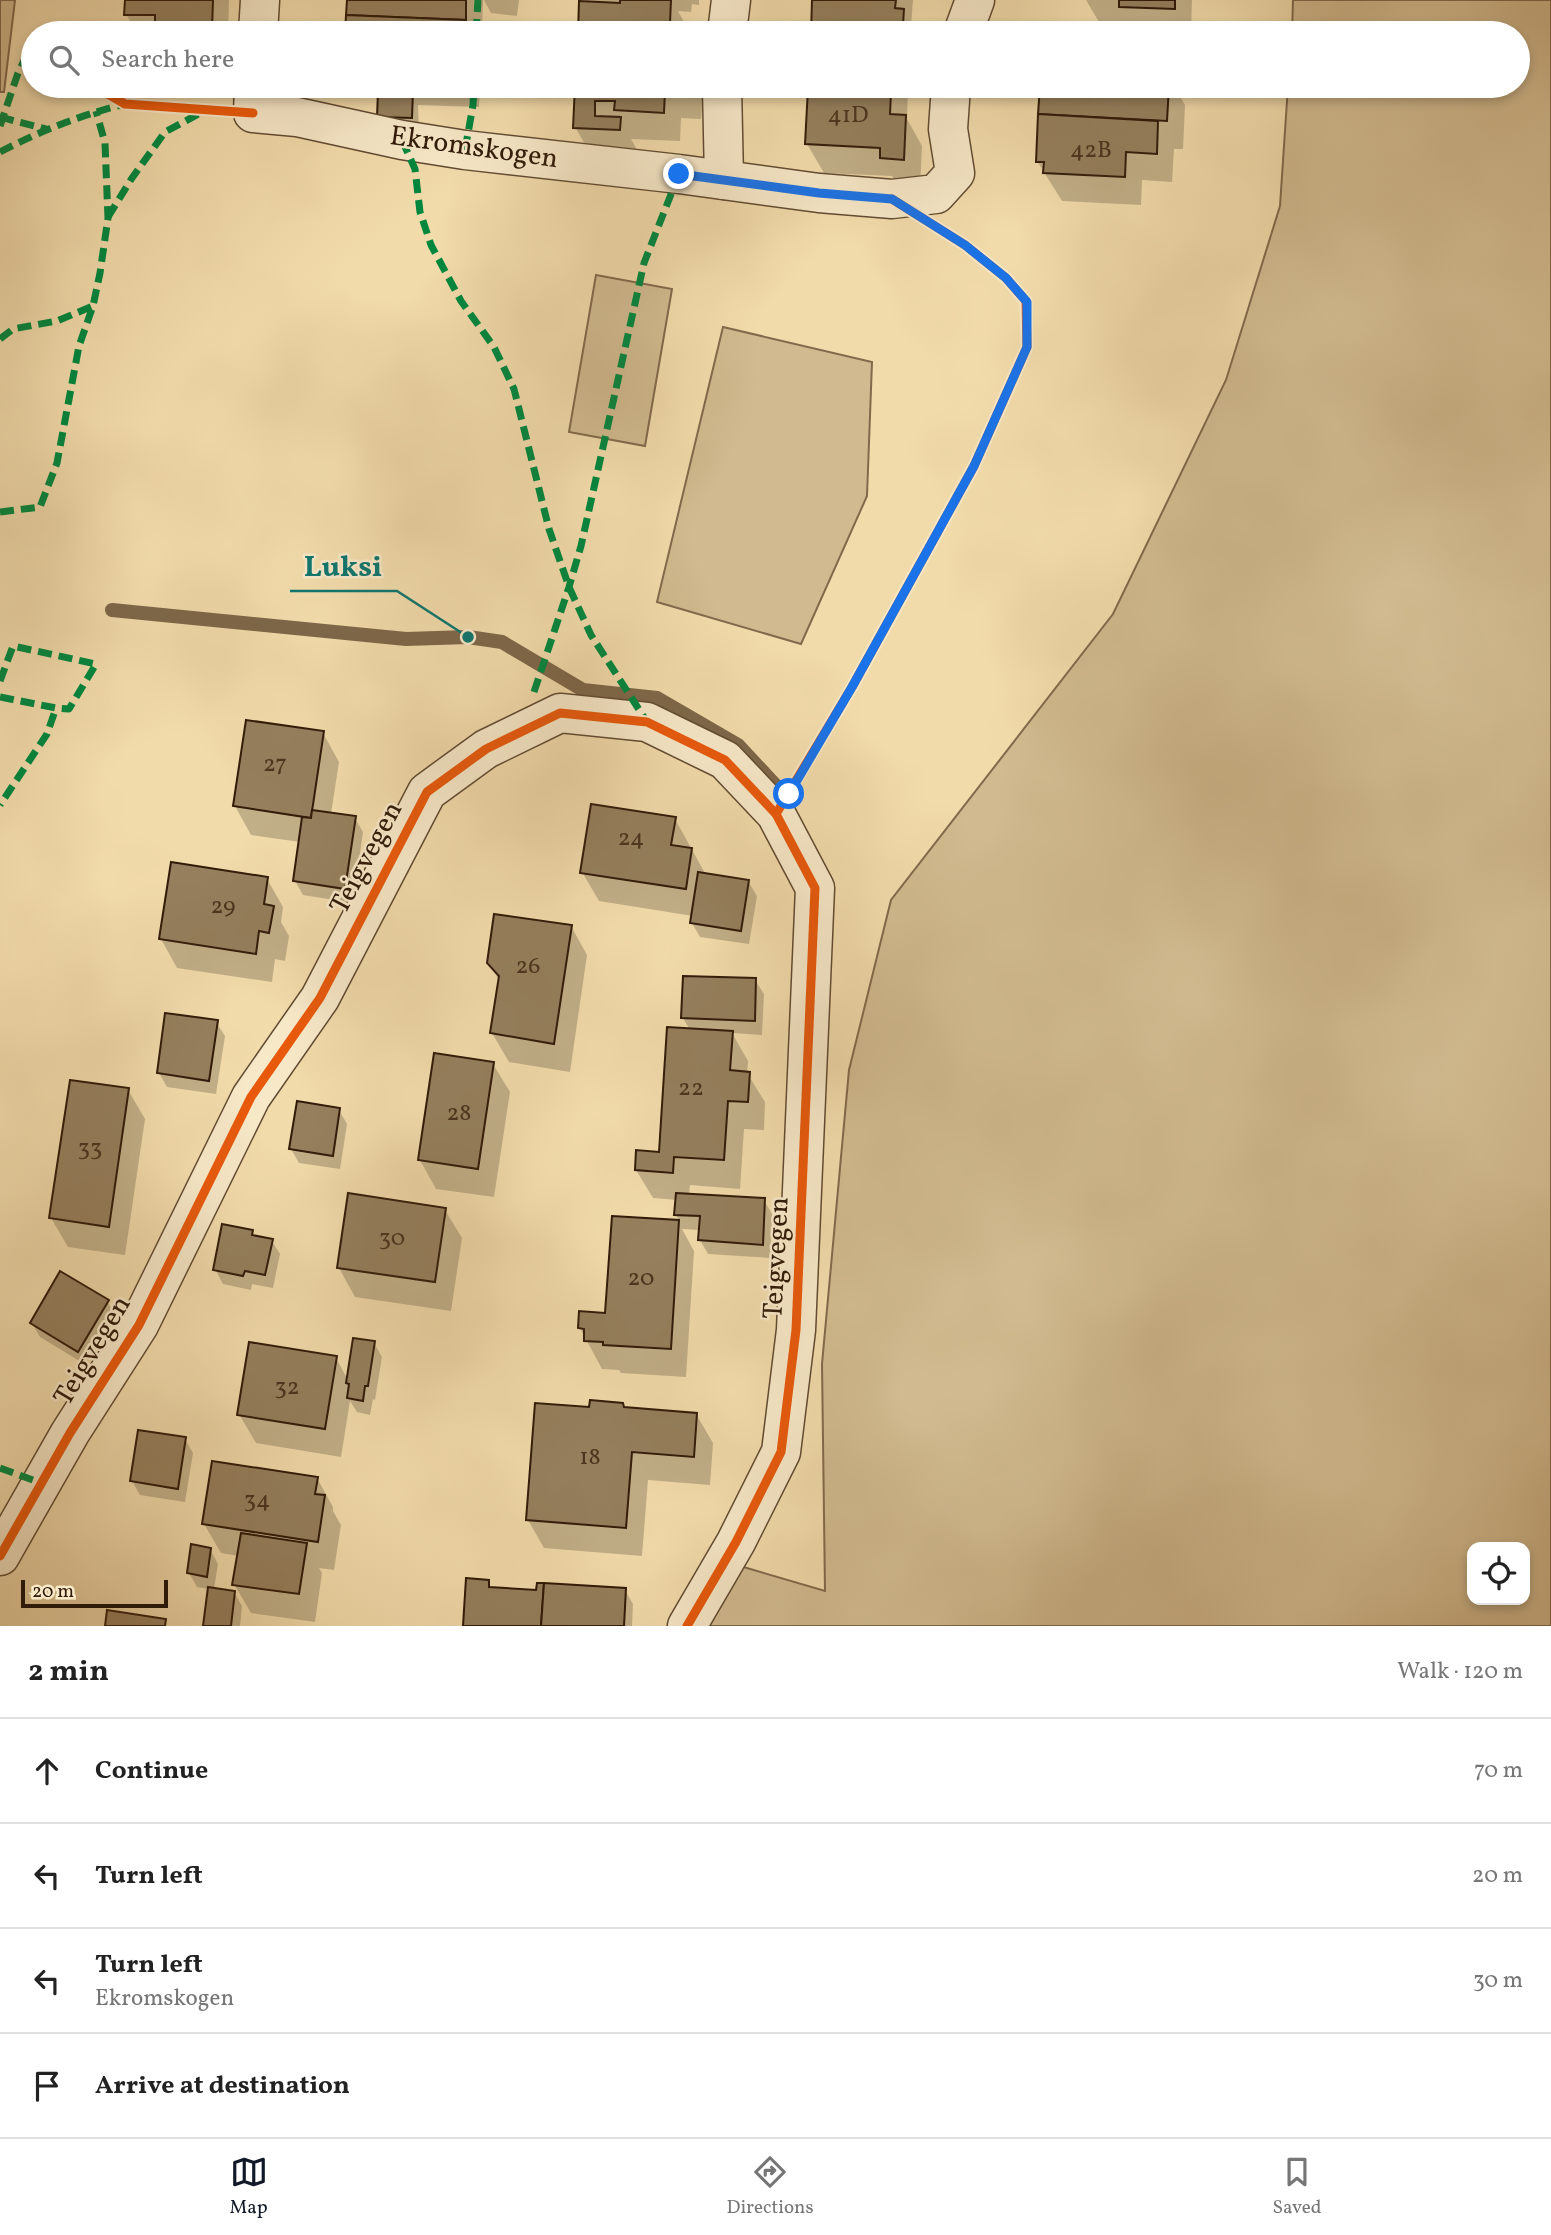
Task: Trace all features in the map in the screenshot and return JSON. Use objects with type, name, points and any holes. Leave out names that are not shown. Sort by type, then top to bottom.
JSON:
[{"type":"street","points":[[259,21],[260,0]]},
{"type":"street","points":[[728,21],[731,0]]},
{"type":"street","points":[[967,21],[975,0]]},
{"type":"street","name":"Ekromskogen","points":[[254,98],[253,113],[297,117],[402,140],[465,150],[819,193],[892,199],[936,194],[955,173],[948,129],[950,98]]},
{"type":"street","points":[[722,98],[724,180]]},
{"type":"street","name":"Teigvegen","points":[[0,1556],[70,1433],[139,1325],[251,1097],[320,998],[427,792],[486,749],[560,713],[647,722],[724,760],[776,814],[815,888],[796,1330],[781,1452],[736,1542],[687,1626]]},
{"type":"shaded area","points":[[0,0],[15,0],[4,92],[0,92]]},
{"type":"shaded area","points":[[1293,0],[1551,0],[1551,1626],[703,1626],[740,1566],[825,1591],[822,1364],[849,1070],[891,900],[1113,614],[1226,380],[1280,206],[1287,98],[1530,98],[1530,21],[1292,21]]},
{"type":"shaded area","points":[[596,275],[672,289],[645,446],[569,432]]},
{"type":"shaded area","points":[[723,327],[872,362],[867,496],[801,644],[657,602]]},
{"type":"building","points":[[125,0],[213,0],[212,21],[155,21],[155,15],[124,15]]},
{"type":"building","points":[[347,0],[466,0],[466,20],[346,15]]},
{"type":"building","points":[[620,0],[671,0],[670,21],[578,21],[579,1],[620,3]]},
{"type":"building","points":[[812,0],[896,0],[895,8],[904,9],[903,21],[811,21]]},
{"type":"building","points":[[1119,0],[1175,0],[1175,9],[1119,7]]},
{"type":"building","points":[[346,15],[466,20],[466,21],[346,21]]},
{"type":"building","points":[[378,98],[413,98],[412,118],[377,117]]},
{"type":"building","points":[[574,98],[665,98],[664,113],[614,110],[615,101],[595,101],[595,116],[621,117],[620,130],[573,128]]},
{"type":"building","points":[[807,98],[891,98],[890,114],[906,115],[904,160],[880,158],[880,148],[805,144]]},
{"type":"building","points":[[1039,98],[1168,98],[1167,121],[1038,114]]},
{"type":"building","points":[[1038,114],[1158,121],[1157,154],[1126,152],[1125,177],[1043,173],[1044,162],[1036,162]]},
{"type":"building","points":[[246,720],[324,731],[311,818],[233,806]]},
{"type":"building","points":[[591,804],[676,817],[671,845],[692,848],[686,889],[580,873]]},
{"type":"building","points":[[312,810],[356,816],[345,889],[293,881],[302,817],[311,818]]},
{"type":"building","points":[[171,862],[268,877],[264,904],[274,906],[269,933],[259,931],[256,954],[159,939]]},
{"type":"building","points":[[698,872],[749,880],[741,931],[690,923]]},
{"type":"building","points":[[494,914],[572,925],[554,1044],[490,1033],[499,976],[487,963]]},
{"type":"building","points":[[683,976],[756,978],[755,1021],[681,1018]]},
{"type":"building","points":[[165,1013],[218,1020],[209,1081],[157,1073]]},
{"type":"building","points":[[667,1027],[733,1031],[730,1070],[750,1072],[748,1102],[728,1101],[724,1160],[674,1157],[673,1173],[635,1170],[636,1150],[659,1152]]},
{"type":"building","points":[[434,1053],[494,1062],[478,1169],[418,1160]]},
{"type":"building","points":[[70,1080],[129,1088],[109,1227],[49,1218]]},
{"type":"building","points":[[297,1101],[340,1108],[333,1156],[289,1149]]},
{"type":"building","points":[[348,1193],[446,1208],[435,1282],[337,1268]]},
{"type":"building","points":[[676,1193],[765,1198],[763,1245],[698,1240],[700,1216],[674,1215]]},
{"type":"building","points":[[612,1216],[679,1220],[671,1349],[603,1345],[603,1342],[584,1341],[584,1329],[578,1328],[579,1311],[605,1313]]},
{"type":"building","points":[[222,1224],[253,1230],[252,1235],[273,1239],[265,1275],[245,1271],[243,1276],[213,1270]]},
{"type":"building","points":[[60,1271],[109,1300],[78,1352],[30,1323]]},
{"type":"building","points":[[353,1338],[375,1341],[363,1401],[347,1398],[349,1384],[346,1383]]},
{"type":"building","points":[[249,1342],[337,1356],[325,1429],[237,1415]]},
{"type":"building","points":[[590,1400],[623,1403],[624,1407],[697,1413],[694,1457],[632,1452],[626,1528],[526,1520],[535,1403],[589,1407]]},
{"type":"building","points":[[138,1430],[186,1437],[178,1489],[130,1481]]},
{"type":"building","points":[[212,1461],[318,1477],[315,1494],[325,1495],[318,1542],[202,1524]]},
{"type":"building","points":[[241,1533],[307,1543],[299,1594],[232,1585]]},
{"type":"building","points":[[191,1544],[211,1548],[207,1577],[187,1573]]},
{"type":"building","points":[[466,1578],[489,1580],[489,1587],[536,1590],[537,1583],[544,1583],[541,1626],[463,1626]]},
{"type":"building","points":[[544,1583],[626,1588],[624,1626],[541,1626]]},
{"type":"building","points":[[208,1587],[235,1591],[231,1626],[203,1626]]},
{"type":"building","points":[[107,1610],[166,1619],[165,1626],[105,1626]]},
{"type":"waterway","points":[[112,610],[406,639],[468,637],[502,642],[583,690],[657,698],[738,745],[779,789]]},
{"type":"marked path","points":[[477,21],[478,0]]},
{"type":"marked path","points":[[0,126],[21,67]]},
{"type":"marked path","points":[[465,150],[473,98]]},
{"type":"marked path","points":[[0,152],[61,124],[125,104]]},
{"type":"marked path","points":[[0,512],[40,507],[57,463],[79,346],[93,306],[100,273],[108,218],[105,143],[96,111]]},
{"type":"marked path","points":[[108,217],[165,132],[204,111]]},
{"type":"marked path","points":[[0,117],[46,129]]},
{"type":"marked path","points":[[402,140],[415,169],[420,212],[431,245],[461,301],[494,347],[514,389],[549,529],[569,587],[591,635],[647,722]]},
{"type":"marked path","points":[[534,692],[581,546],[644,263],[679,174]]},
{"type":"marked path","points":[[0,339],[13,329],[57,321],[93,306]]},
{"type":"marked path","points":[[0,681],[13,646],[96,664],[69,709],[56,708]]},
{"type":"marked path","points":[[0,697],[56,708],[47,734],[0,805]]},
{"type":"marked path","points":[[0,1468],[41,1483]]},
{"type":"cycle path","points":[[115,98],[125,104],[253,113]]},
{"type":"cycle path","points":[[776,814],[852,687],[974,466],[1027,347],[1026,301],[1006,278],[965,245],[892,199]]},
{"type":"cycle path","points":[[0,1556],[70,1433],[139,1325],[251,1097],[320,998],[427,792],[486,749],[560,713],[647,722],[725,760],[776,814],[815,888],[796,1330],[781,1452],[736,1542],[687,1626]]},
{"type":"place","name":"Luksi","points":[[468,637]]},
{"type":"route","points":[[679,174],[819,193],[892,199],[965,245],[1006,278],[1027,302],[1027,347],[974,466],[852,687],[789,794]]}]
